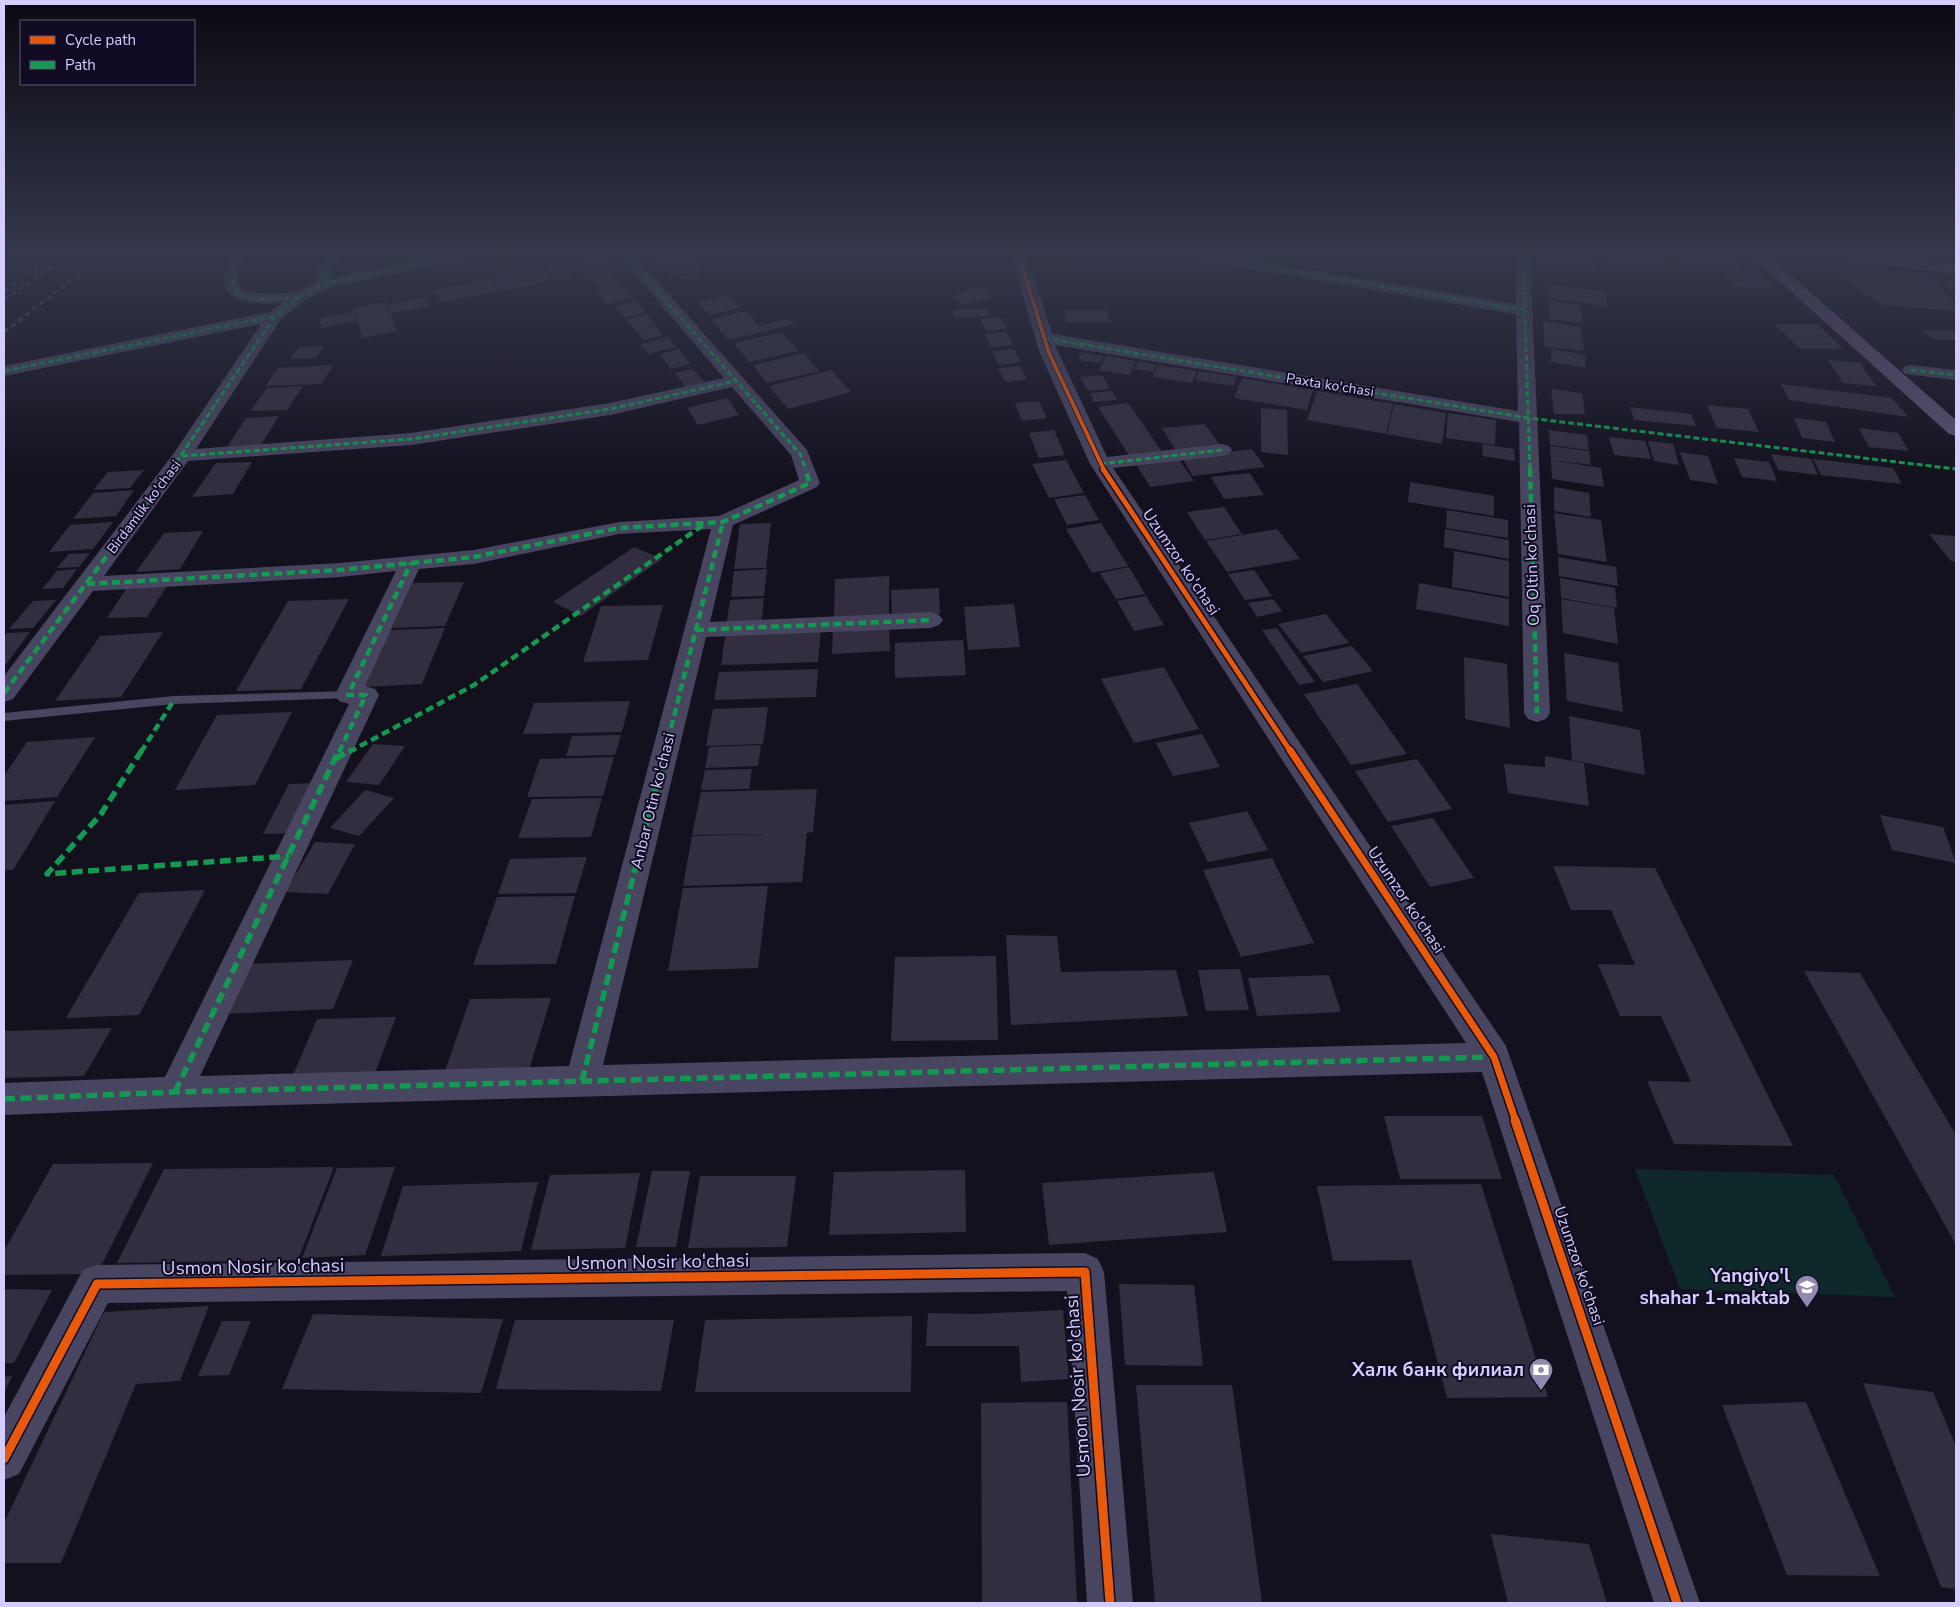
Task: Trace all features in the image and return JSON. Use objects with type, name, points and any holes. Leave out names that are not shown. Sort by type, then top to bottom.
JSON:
[{"type":"main road","points":[[1844,331],[1956,430]]},
{"type":"main road","points":[[1867,331],[1956,409]]},
{"type":"street","points":[[4,371],[201,331]]},
{"type":"street","name":"Birdamlik ko'chasi","points":[[4,692],[182,456],[265,331]]},
{"type":"street","points":[[87,584],[340,570],[474,557],[618,528],[723,522],[810,483],[800,454],[692,331]]},
{"type":"street","name":"Uzumzor ko'chasi","points":[[1042,331],[1048,353],[1100,464],[1494,1056],[1678,1603]]},
{"type":"street","points":[[1525,331],[1528,418]]},
{"type":"street","name":"Paxta ko'chasi","points":[[1044,338],[1528,418]]},
{"type":"street","points":[[1911,370],[1956,375]]},
{"type":"street","points":[[182,456],[411,439],[610,409],[736,381]]},
{"type":"street","name":"Oq Oltin ko'chasi","points":[[1528,418],[1537,713]]},
{"type":"street","points":[[1100,464],[1222,450]]},
{"type":"street","name":"Anbar Otin ko'chasi","points":[[582,1081],[723,522]]},
{"type":"street","points":[[175,1092],[366,696],[348,695],[411,563]]},
{"type":"street","points":[[696,630],[931,620]]},
{"type":"street","points":[[4,1099],[175,1092],[1494,1056]]},
{"type":"street","name":"Usmon Nosir ko'chasi","points":[[4,1459],[97,1284],[1085,1272],[1110,1603]]},
{"type":"lane","points":[[4,717],[174,700],[348,695]]},
{"type":"green space","points":[[1635,1169],[1834,1175],[1895,1297],[1680,1289]]},
{"type":"building","points":[[361,331],[397,331],[363,338]]},
{"type":"building","points":[[636,331],[660,331],[663,335],[644,340]]},
{"type":"building","points":[[721,331],[766,331],[728,340]]},
{"type":"building","points":[[1544,331],[1581,331],[1584,351],[1545,347]]},
{"type":"building","points":[[1782,331],[1824,331],[1843,349],[1800,349]]},
{"type":"building","points":[[1924,331],[1956,331],[1956,340],[1933,339]]},
{"type":"building","points":[[782,332],[798,351],[749,362],[734,343]]},
{"type":"building","points":[[1006,332],[1013,345],[991,347],[985,334]]},
{"type":"building","points":[[668,337],[676,347],[648,354],[640,344]]},
{"type":"building","points":[[324,346],[316,358],[290,359],[299,347]]},
{"type":"building","points":[[679,349],[691,364],[671,369],[659,354]]},
{"type":"building","points":[[1014,349],[1021,362],[998,365],[992,351]]},
{"type":"building","points":[[1552,349],[1586,355],[1585,368],[1550,362]]},
{"type":"building","points":[[1080,352],[1104,356],[1100,363],[1079,360]]},
{"type":"building","points":[[804,353],[819,371],[767,383],[753,365]]},
{"type":"building","points":[[1106,356],[1136,361],[1130,375],[1099,370]]},
{"type":"building","points":[[1828,360],[1860,363],[1876,386],[1843,383]]},
{"type":"building","points":[[1138,361],[1157,365],[1153,372],[1134,369]]},
{"type":"building","points":[[333,365],[321,384],[265,386],[278,368]]},
{"type":"building","points":[[1158,365],[1197,371],[1192,383],[1153,377]]},
{"type":"building","points":[[1020,366],[1027,380],[1005,382],[998,368]]},
{"type":"building","points":[[693,369],[706,384],[687,389],[675,373]]},
{"type":"building","points":[[831,370],[851,392],[788,409],[769,386]]},
{"type":"building","points":[[1199,371],[1237,377],[1233,386],[1195,380]]},
{"type":"building","points":[[1102,375],[1110,389],[1088,391],[1080,377]]},
{"type":"building","points":[[1242,378],[1313,390],[1307,410],[1234,398]]},
{"type":"building","points":[[1781,384],[1892,398],[1908,417],[1789,400]]},
{"type":"building","points":[[303,386],[287,410],[250,411],[267,388]]},
{"type":"building","points":[[1551,389],[1582,393],[1585,414],[1554,414]]},
{"type":"building","points":[[1112,391],[1117,400],[1094,402],[1090,393]]},
{"type":"building","points":[[1317,391],[1393,404],[1386,434],[1307,420]]},
{"type":"building","points":[[727,398],[739,415],[698,425],[687,408]]},
{"type":"building","points":[[1039,401],[1047,418],[1022,421],[1015,403]]},
{"type":"building","points":[[1128,403],[1163,453],[1130,457],[1098,407]]},
{"type":"building","points":[[1394,404],[1446,413],[1442,444],[1387,434]]},
{"type":"building","points":[[1707,405],[1748,409],[1759,432],[1717,428]]},
{"type":"building","points":[[1630,407],[1691,414],[1696,426],[1634,420]]},
{"type":"building","points":[[1261,408],[1287,410],[1288,455],[1261,452]]},
{"type":"building","points":[[1448,413],[1496,420],[1495,445],[1446,438]]},
{"type":"building","points":[[279,416],[261,445],[227,447],[246,418]]},
{"type":"building","points":[[1794,418],[1826,422],[1835,442],[1802,438]]},
{"type":"building","points":[[1205,424],[1221,447],[1177,453],[1162,428]]},
{"type":"building","points":[[1859,428],[1898,433],[1909,451],[1869,447]]},
{"type":"building","points":[[1054,430],[1065,455],[1039,458],[1029,433]]},
{"type":"building","points":[[1549,430],[1587,435],[1589,450],[1550,445]]},
{"type":"building","points":[[1609,437],[1645,441],[1651,459],[1614,455]]},
{"type":"building","points":[[1648,441],[1673,444],[1679,465],[1654,461]]},
{"type":"building","points":[[1482,444],[1514,449],[1515,461],[1483,456]]},
{"type":"building","points":[[1550,446],[1589,451],[1591,465],[1551,460]]},
{"type":"building","points":[[1252,449],[1265,467],[1193,476],[1182,458]]},
{"type":"building","points":[[1680,452],[1708,456],[1718,484],[1690,480]]},
{"type":"building","points":[[1771,454],[1811,459],[1818,475],[1778,470]]},
{"type":"building","points":[[1178,458],[1194,481],[1150,487],[1136,464]]},
{"type":"building","points":[[1734,458],[1769,462],[1777,481],[1742,477]]},
{"type":"building","points":[[1813,459],[1893,468],[1902,484],[1821,475]]},
{"type":"building","points":[[1066,460],[1084,493],[1049,498],[1032,464]]},
{"type":"building","points":[[1551,460],[1601,468],[1604,487],[1552,479]]},
{"type":"building","points":[[252,462],[233,494],[192,497],[216,463]]},
{"type":"building","points":[[144,470],[130,488],[93,490],[108,472]]},
{"type":"building","points":[[1250,473],[1264,495],[1224,499],[1211,477]]},
{"type":"building","points":[[1410,482],[1494,496],[1494,516],[1408,502]]},
{"type":"building","points":[[1554,487],[1589,493],[1591,517],[1554,511]]},
{"type":"building","points":[[134,490],[116,516],[73,519],[93,493]]},
{"type":"building","points":[[1085,495],[1099,520],[1067,525],[1054,499]]},
{"type":"building","points":[[1224,507],[1242,534],[1205,540],[1187,512]]},
{"type":"building","points":[[1447,510],[1508,520],[1508,538],[1446,528]]},
{"type":"building","points":[[1554,513],[1601,520],[1607,562],[1558,554]]},
{"type":"building","points":[[113,522],[93,549],[49,552],[70,525]]},
{"type":"building","points":[[771,523],[766,568],[734,569],[740,524]]},
{"type":"building","points":[[1101,523],[1128,566],[1092,573],[1066,529]]},
{"type":"building","points":[[1277,529],[1300,559],[1227,572],[1206,541]]},
{"type":"building","points":[[1445,529],[1509,540],[1509,559],[1444,547]]},
{"type":"building","points":[[203,531],[180,569],[136,572],[164,533]]},
{"type":"building","points":[[1929,534],[1956,536],[1956,562],[1951,561]]},
{"type":"building","points":[[634,547],[662,559],[581,616],[553,602]]},
{"type":"building","points":[[1454,551],[1509,561],[1509,597],[1452,587]]},
{"type":"building","points":[[90,553],[79,567],[57,568],[69,554]]},
{"type":"building","points":[[1558,557],[1616,567],[1618,586],[1559,576]]},
{"type":"building","points":[[1129,567],[1145,594],[1116,599],[1100,573]]},
{"type":"building","points":[[77,569],[63,588],[42,589],[57,571]]},
{"type":"building","points":[[767,569],[764,596],[731,597],[734,571]]},
{"type":"building","points":[[1254,570],[1272,596],[1245,600],[1228,574]]},
{"type":"building","points":[[889,576],[889,616],[834,618],[835,579]]},
{"type":"building","points":[[1560,578],[1615,588],[1617,608],[1561,598]]},
{"type":"building","points":[[464,582],[445,626],[392,628],[413,583]]},
{"type":"building","points":[[1419,583],[1509,599],[1509,626],[1416,609]]},
{"type":"building","points":[[167,586],[147,617],[107,618],[126,589]]},
{"type":"building","points":[[939,588],[940,614],[892,616],[891,590]]},
{"type":"building","points":[[1146,596],[1164,625],[1134,631],[1117,601]]},
{"type":"building","points":[[764,598],[761,625],[726,626],[730,600]]},
{"type":"building","points":[[349,599],[301,689],[236,691],[288,601]]},
{"type":"building","points":[[1273,599],[1282,611],[1257,617],[1248,603]]},
{"type":"building","points":[[1561,599],[1614,608],[1618,644],[1563,633]]},
{"type":"building","points":[[56,600],[33,628],[9,629],[33,601]]},
{"type":"building","points":[[1014,604],[1020,647],[968,650],[964,607]]},
{"type":"building","points":[[663,605],[648,660],[583,662],[601,606]]},
{"type":"building","points":[[1326,614],[1349,643],[1301,653],[1278,624]]},
{"type":"building","points":[[889,626],[890,651],[832,654],[833,628]]},
{"type":"building","points":[[445,628],[422,684],[364,687],[390,630]]},
{"type":"building","points":[[821,628],[818,662],[721,665],[726,631]]},
{"type":"building","points":[[1277,628],[1315,682],[1299,685],[1262,630]]},
{"type":"building","points":[[30,632],[4,667],[4,637],[7,633]]},
{"type":"building","points":[[163,632],[121,697],[55,701],[100,636]]},
{"type":"building","points":[[963,640],[966,675],[895,678],[895,643]]},
{"type":"building","points":[[1352,646],[1373,671],[1323,682],[1303,656]]},
{"type":"building","points":[[1564,653],[1618,663],[1623,712],[1567,701]]},
{"type":"building","points":[[1464,657],[1507,664],[1510,728],[1465,719]]},
{"type":"building","points":[[1164,667],[1199,729],[1134,743],[1101,679]]},
{"type":"building","points":[[818,669],[816,697],[714,700],[719,672]]},
{"type":"building","points":[[1357,684],[1407,754],[1351,765],[1304,694]]},
{"type":"building","points":[[630,701],[622,732],[523,734],[534,703]]},
{"type":"building","points":[[768,707],[763,744],[706,746],[713,709]]},
{"type":"building","points":[[292,712],[255,785],[175,790],[217,715]]},
{"type":"building","points":[[1569,716],[1640,730],[1645,775],[1572,760]]},
{"type":"building","points":[[1202,734],[1220,767],[1173,776],[1156,743]]},
{"type":"building","points":[[621,735],[615,755],[566,756],[572,736]]},
{"type":"building","points":[[95,737],[57,797],[4,801],[4,776],[27,742]]},
{"type":"building","points":[[373,744],[405,746],[379,785],[346,782]]},
{"type":"building","points":[[761,745],[758,766],[705,768],[709,747]]},
{"type":"building","points":[[1545,756],[1584,763],[1589,806],[1508,793],[1504,764],[1545,767]]},
{"type":"building","points":[[614,757],[603,796],[527,797],[540,759]]},
{"type":"building","points":[[1417,759],[1452,809],[1388,822],[1355,771]]},
{"type":"building","points":[[752,769],[749,789],[701,790],[705,770]]},
{"type":"building","points":[[319,783],[295,833],[263,834],[289,784]]},
{"type":"building","points":[[817,789],[813,832],[807,833],[802,882],[683,886],[692,836],[773,834],[692,835],[701,792]]},
{"type":"building","points":[[365,790],[394,798],[359,836],[330,828]]},
{"type":"building","points":[[602,798],[591,837],[518,838],[532,799]]},
{"type":"building","points":[[55,801],[13,870],[4,870],[4,805]]},
{"type":"building","points":[[1247,811],[1268,850],[1208,862],[1189,823]]},
{"type":"building","points":[[1880,815],[1943,827],[1956,863],[1892,850]]},
{"type":"building","points":[[1433,818],[1474,878],[1430,887],[1391,826]]},
{"type":"building","points":[[315,842],[355,844],[328,894],[285,892]]},
{"type":"building","points":[[587,857],[576,893],[498,894],[510,859]]},
{"type":"building","points":[[1272,858],[1314,943],[1241,957],[1203,870]]},
{"type":"building","points":[[1553,866],[1655,868],[1793,1146],[1674,1144],[1647,1081],[1691,1082],[1661,1016],[1620,1016],[1598,964],[1635,965],[1611,910],[1571,910]]},
{"type":"building","points":[[768,886],[758,968],[668,971],[683,888]]},
{"type":"building","points":[[205,890],[139,1015],[66,1018],[139,893]]},
{"type":"building","points":[[575,896],[556,964],[473,965],[497,897]]},
{"type":"building","points":[[1006,935],[1057,936],[1061,972],[1176,970],[1188,1016],[1011,1025]]},
{"type":"building","points":[[996,956],[998,1040],[891,1041],[895,957]]},
{"type":"building","points":[[353,960],[333,1009],[220,1014],[244,964]]},
{"type":"building","points":[[1240,969],[1249,1010],[1206,1011],[1198,970]]},
{"type":"building","points":[[1804,971],[1860,973],[1956,1135],[1956,1245]]},
{"type":"building","points":[[1329,975],[1341,1012],[1257,1016],[1248,978]]},
{"type":"building","points":[[551,998],[529,1070],[445,1071],[470,999]]},
{"type":"building","points":[[396,1017],[375,1073],[293,1075],[317,1019]]},
{"type":"building","points":[[112,1028],[84,1076],[4,1078],[4,1031]]},
{"type":"building","points":[[1384,1116],[1482,1116],[1502,1179],[1400,1179]]},
{"type":"building","points":[[153,1163],[97,1274],[4,1275],[4,1251],[53,1164]]},
{"type":"building","points":[[334,1167],[298,1260],[117,1263],[164,1169]]},
{"type":"building","points":[[395,1167],[365,1255],[302,1258],[337,1168]]},
{"type":"building","points":[[965,1170],[966,1232],[829,1235],[834,1172]]},
{"type":"building","points":[[652,1171],[690,1171],[676,1247],[636,1247]]},
{"type":"building","points":[[1214,1172],[1227,1232],[1049,1245],[1042,1183]]},
{"type":"building","points":[[640,1173],[625,1248],[531,1250],[550,1175]]},
{"type":"building","points":[[700,1176],[796,1176],[787,1247],[688,1248]]},
{"type":"building","points":[[538,1182],[521,1251],[381,1256],[403,1186]]},
{"type":"building","points":[[1481,1184],[1548,1397],[1447,1398],[1411,1260],[1333,1261],[1317,1186]]},
{"type":"building","points":[[1119,1284],[1194,1285],[1203,1366],[1125,1365]]},
{"type":"building","points":[[4,1289],[52,1290],[14,1363],[4,1363]]},
{"type":"building","points":[[209,1306],[180,1381],[136,1384],[61,1563],[4,1563],[4,1523],[104,1312]]},
{"type":"building","points":[[1063,1310],[1069,1379],[1021,1382],[1019,1346],[926,1346],[928,1313],[976,1314]]},
{"type":"building","points":[[313,1314],[503,1319],[481,1393],[282,1389]]},
{"type":"building","points":[[912,1316],[911,1392],[695,1392],[705,1320]]},
{"type":"building","points":[[515,1320],[674,1320],[661,1391],[496,1389]]},
{"type":"building","points":[[222,1321],[251,1321],[229,1375],[198,1376]]},
{"type":"building","points":[[12,1376],[4,1393],[4,1377]]},
{"type":"building","points":[[1863,1383],[1933,1392],[1956,1446],[1956,1589],[1941,1587]]},
{"type":"building","points":[[1136,1385],[1232,1385],[1262,1603],[1155,1603]]},
{"type":"building","points":[[1067,1402],[1077,1603],[982,1603],[981,1403]]},
{"type":"building","points":[[1806,1402],[1880,1576],[1787,1575],[1722,1405]]},
{"type":"building","points":[[1491,1534],[1589,1544],[1607,1603],[1508,1603]]},
{"type":"marked path","points":[[4,371],[201,331]]},
{"type":"marked path","points":[[4,693],[182,456],[265,331]]},
{"type":"marked path","points":[[87,584],[340,570],[474,557],[619,528],[723,522],[810,483],[800,454],[693,331]]},
{"type":"marked path","points":[[1525,331],[1537,713]]},
{"type":"marked path","points":[[1044,338],[1528,418],[1956,469]]},
{"type":"marked path","points":[[1911,370],[1956,375]]},
{"type":"marked path","points":[[182,456],[411,439],[610,409],[736,381]]},
{"type":"marked path","points":[[1100,464],[1222,450]]},
{"type":"marked path","points":[[582,1081],[723,522]]},
{"type":"marked path","points":[[335,759],[474,685],[706,523]]},
{"type":"marked path","points":[[175,1092],[366,695],[348,695],[411,563]]},
{"type":"marked path","points":[[696,630],[931,620]]},
{"type":"marked path","points":[[174,700],[101,814],[47,874],[289,856]]},
{"type":"marked path","points":[[4,1099],[175,1092],[1494,1057]]},
{"type":"cycle path","points":[[1042,331],[1049,353],[1100,464],[1494,1057],[1677,1603]]},
{"type":"cycle path","points":[[4,1459],[97,1284],[1085,1272],[1110,1603]]},
{"type":"place","name":"Yangiyo'l shahar 1-maktab","points":[[1807,1308]]},
{"type":"place","name":"Халк банк филиал","points":[[1541,1391]]}]
